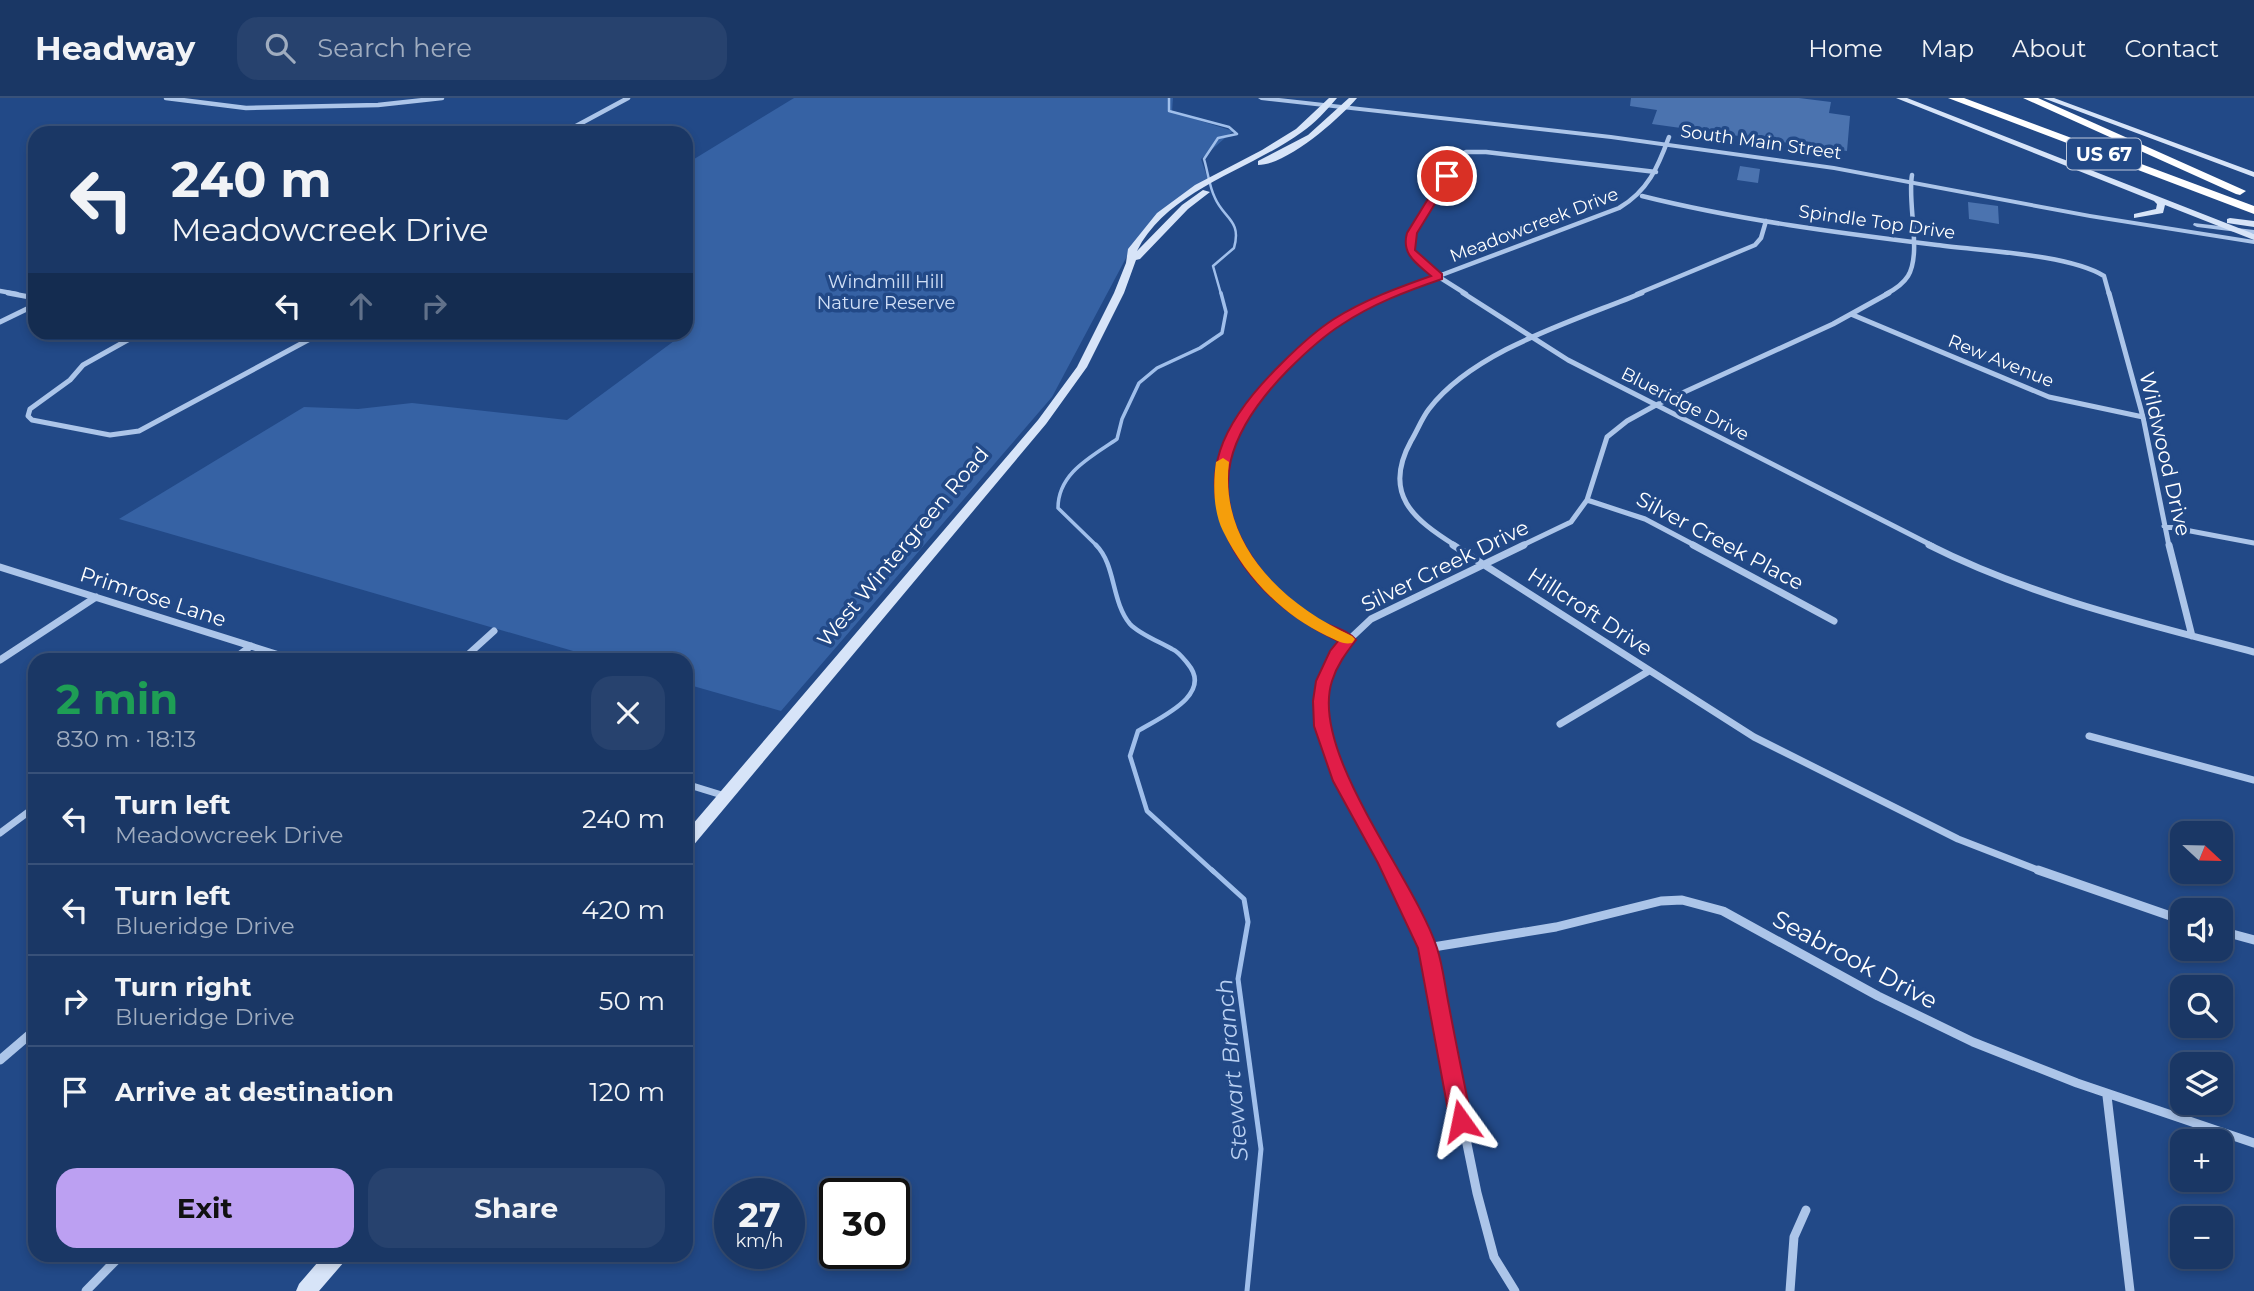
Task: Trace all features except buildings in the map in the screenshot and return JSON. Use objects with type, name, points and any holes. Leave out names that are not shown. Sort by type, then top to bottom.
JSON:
[{"type":"highway","name":"US 67","points":[[1954,98],[2254,210]]},
{"type":"highway","name":"US 67","points":[[1987,98],[2250,195]]},
{"type":"highway","points":[[2029,98],[2250,195]]},
{"type":"main road","points":[[1900,98],[2254,237]]},
{"type":"main road","points":[[2047,98],[2254,175]]},
{"type":"main road","name":"West Wintergreen Road","points":[[1131,263],[1185,207],[1234,170],[1304,143],[1352,99]]},
{"type":"main road","name":"West Wintergreen Road","points":[[693,835],[1042,422],[1082,367],[1131,263],[1133,249],[1160,215],[1192,190],[1278,145],[1315,118],[1331,100]]},
{"type":"main road","points":[[2137,216],[2161,211],[2161,204],[2156,198]]},
{"type":"main road","points":[[2191,212],[2254,224]]},
{"type":"main road","points":[[306,1291],[331,1262]]},
{"type":"street","points":[[166,98],[246,108],[351,107],[442,98]]},
{"type":"street","points":[[351,107],[356,98]]},
{"type":"street","points":[[576,126],[628,98]]},
{"type":"street","name":"South Main Street","points":[[1261,98],[1352,99],[1668,141],[1911,178],[2090,213],[2254,237]]},
{"type":"street","name":"South Main Street","points":[[1331,100],[1344,107],[1423,117],[1521,123]]},
{"type":"street","points":[[1423,117],[1428,113],[1453,116],[1469,114]]},
{"type":"street","name":"Meadowcreek Drive","points":[[1348,640],[1314,624],[1286,604],[1251,566],[1229,529],[1224,511],[1221,477],[1223,461],[1236,425],[1274,377],[1335,323],[1375,301],[1611,212],[1642,196],[1656,172],[1668,141]]},
{"type":"street","name":"Blueridge Drive","points":[[1656,172],[1486,152],[1460,154],[1412,233],[1410,250],[1438,277],[1530,338],[1967,564],[2048,596],[2254,652]]},
{"type":"street","name":"Silver Creek Drive","points":[[1515,1291],[1494,1257],[1477,1193],[1427,948],[1387,863],[1341,781],[1322,726],[1321,701],[1324,681],[1337,651],[1371,620],[1571,522],[1587,500],[1606,437],[1627,421],[1656,405],[1874,305],[1905,282],[1911,264],[1911,178]]},
{"type":"street","name":"Spindle Top Drive","points":[[1642,196],[1683,207],[1766,221],[2081,265],[2098,272],[2106,279]]},
{"type":"street","name":"South Main Street","points":[[2090,213],[2137,216],[2237,230]]},
{"type":"street","name":"Hillcroft Drive","points":[[1766,221],[1761,238],[1755,245],[1530,338],[1483,362],[1444,392],[1429,409],[1401,460],[1400,490],[1406,506],[1435,533],[1754,737],[1958,839],[2069,882],[2170,916]]},
{"type":"street","name":"Wildwood Drive","points":[[2106,279],[2143,417],[2164,526],[2192,636]]},
{"type":"street","points":[[0,291],[28,297]]},
{"type":"street","points":[[0,322],[28,308]]},
{"type":"street","name":"Rew Avenue","points":[[1853,315],[2049,397],[2143,417]]},
{"type":"street","points":[[128,340],[83,365],[64,385],[30,409],[28,416],[32,420],[110,435],[139,431],[265,360],[306,340]]},
{"type":"street","name":"Silver Creek Place","points":[[1587,500],[1611,506],[1655,524],[1834,621]]},
{"type":"street","points":[[2164,526],[2254,543]]},
{"type":"street","name":"Primrose Lane","points":[[0,567],[273,653]]},
{"type":"street","points":[[0,660],[96,597]]},
{"type":"street","points":[[470,653],[494,631]]},
{"type":"street","points":[[242,653],[251,646]]},
{"type":"street","points":[[1560,724],[1649,671]]},
{"type":"street","points":[[2089,736],[2254,780]]},
{"type":"street","points":[[693,786],[726,796]]},
{"type":"street","points":[[0,833],[28,812]]},
{"type":"street","name":"Seabrook Drive","points":[[1427,948],[1556,927],[1661,901],[1701,903],[1723,911],[1867,991],[1972,1041],[2107,1096],[2254,1143]]},
{"type":"street","points":[[2233,934],[2254,940]]},
{"type":"street","points":[[0,1060],[28,1036]]},
{"type":"street","points":[[2107,1096],[2130,1291]]},
{"type":"street","points":[[1790,1291],[1794,1237],[1806,1210]]},
{"type":"street","points":[[86,1291],[114,1262]]},
{"type":"green space","name":"Windmill Hill Nature Reserve","points":[[794,98],[1173,98],[1172,112],[1233,131],[1201,159],[1209,183],[1165,213],[1134,243],[1052,397],[781,711],[693,686],[693,653],[580,653],[119,519],[304,407],[358,409],[412,403],[567,420],[675,340],[693,340],[693,160]]},
{"type":"waterway","name":"Stewart Branch","points":[[1169,98],[1169,111],[1229,127],[1237,134],[1218,138],[1204,159],[1213,193],[1236,231],[1234,248],[1213,266],[1221,294]]},
{"type":"waterway","name":"Stewart Branch","points":[[1096,545],[1058,508],[1064,485],[1078,467],[1117,439],[1122,419],[1139,383],[1157,368],[1200,348],[1222,333],[1226,312],[1221,293]]},
{"type":"waterway","name":"Stewart Branch","points":[[1096,545],[1107,563],[1119,605],[1130,624],[1177,652],[1194,675],[1194,686],[1181,704],[1138,731],[1130,756],[1147,811],[1214,872]]},
{"type":"waterway","name":"Stewart Branch","points":[[1212,870],[1244,899],[1248,922],[1238,979],[1261,1149],[1247,1291]]},
{"type":"slow traffic","points":[[1223,462],[1221,494],[1224,511],[1229,529],[1251,566],[1286,604],[1314,624],[1347,639]]},
{"type":"route","points":[[1447,176],[1412,233],[1409,243],[1410,250],[1417,259],[1438,277],[1375,301],[1335,323],[1268,384],[1236,425],[1223,461],[1221,494],[1229,529],[1251,566],[1266,584],[1286,604],[1314,624],[1348,640],[1337,651],[1324,681],[1321,701],[1322,726],[1341,781],[1387,863],[1427,948],[1461,1121]]}]
